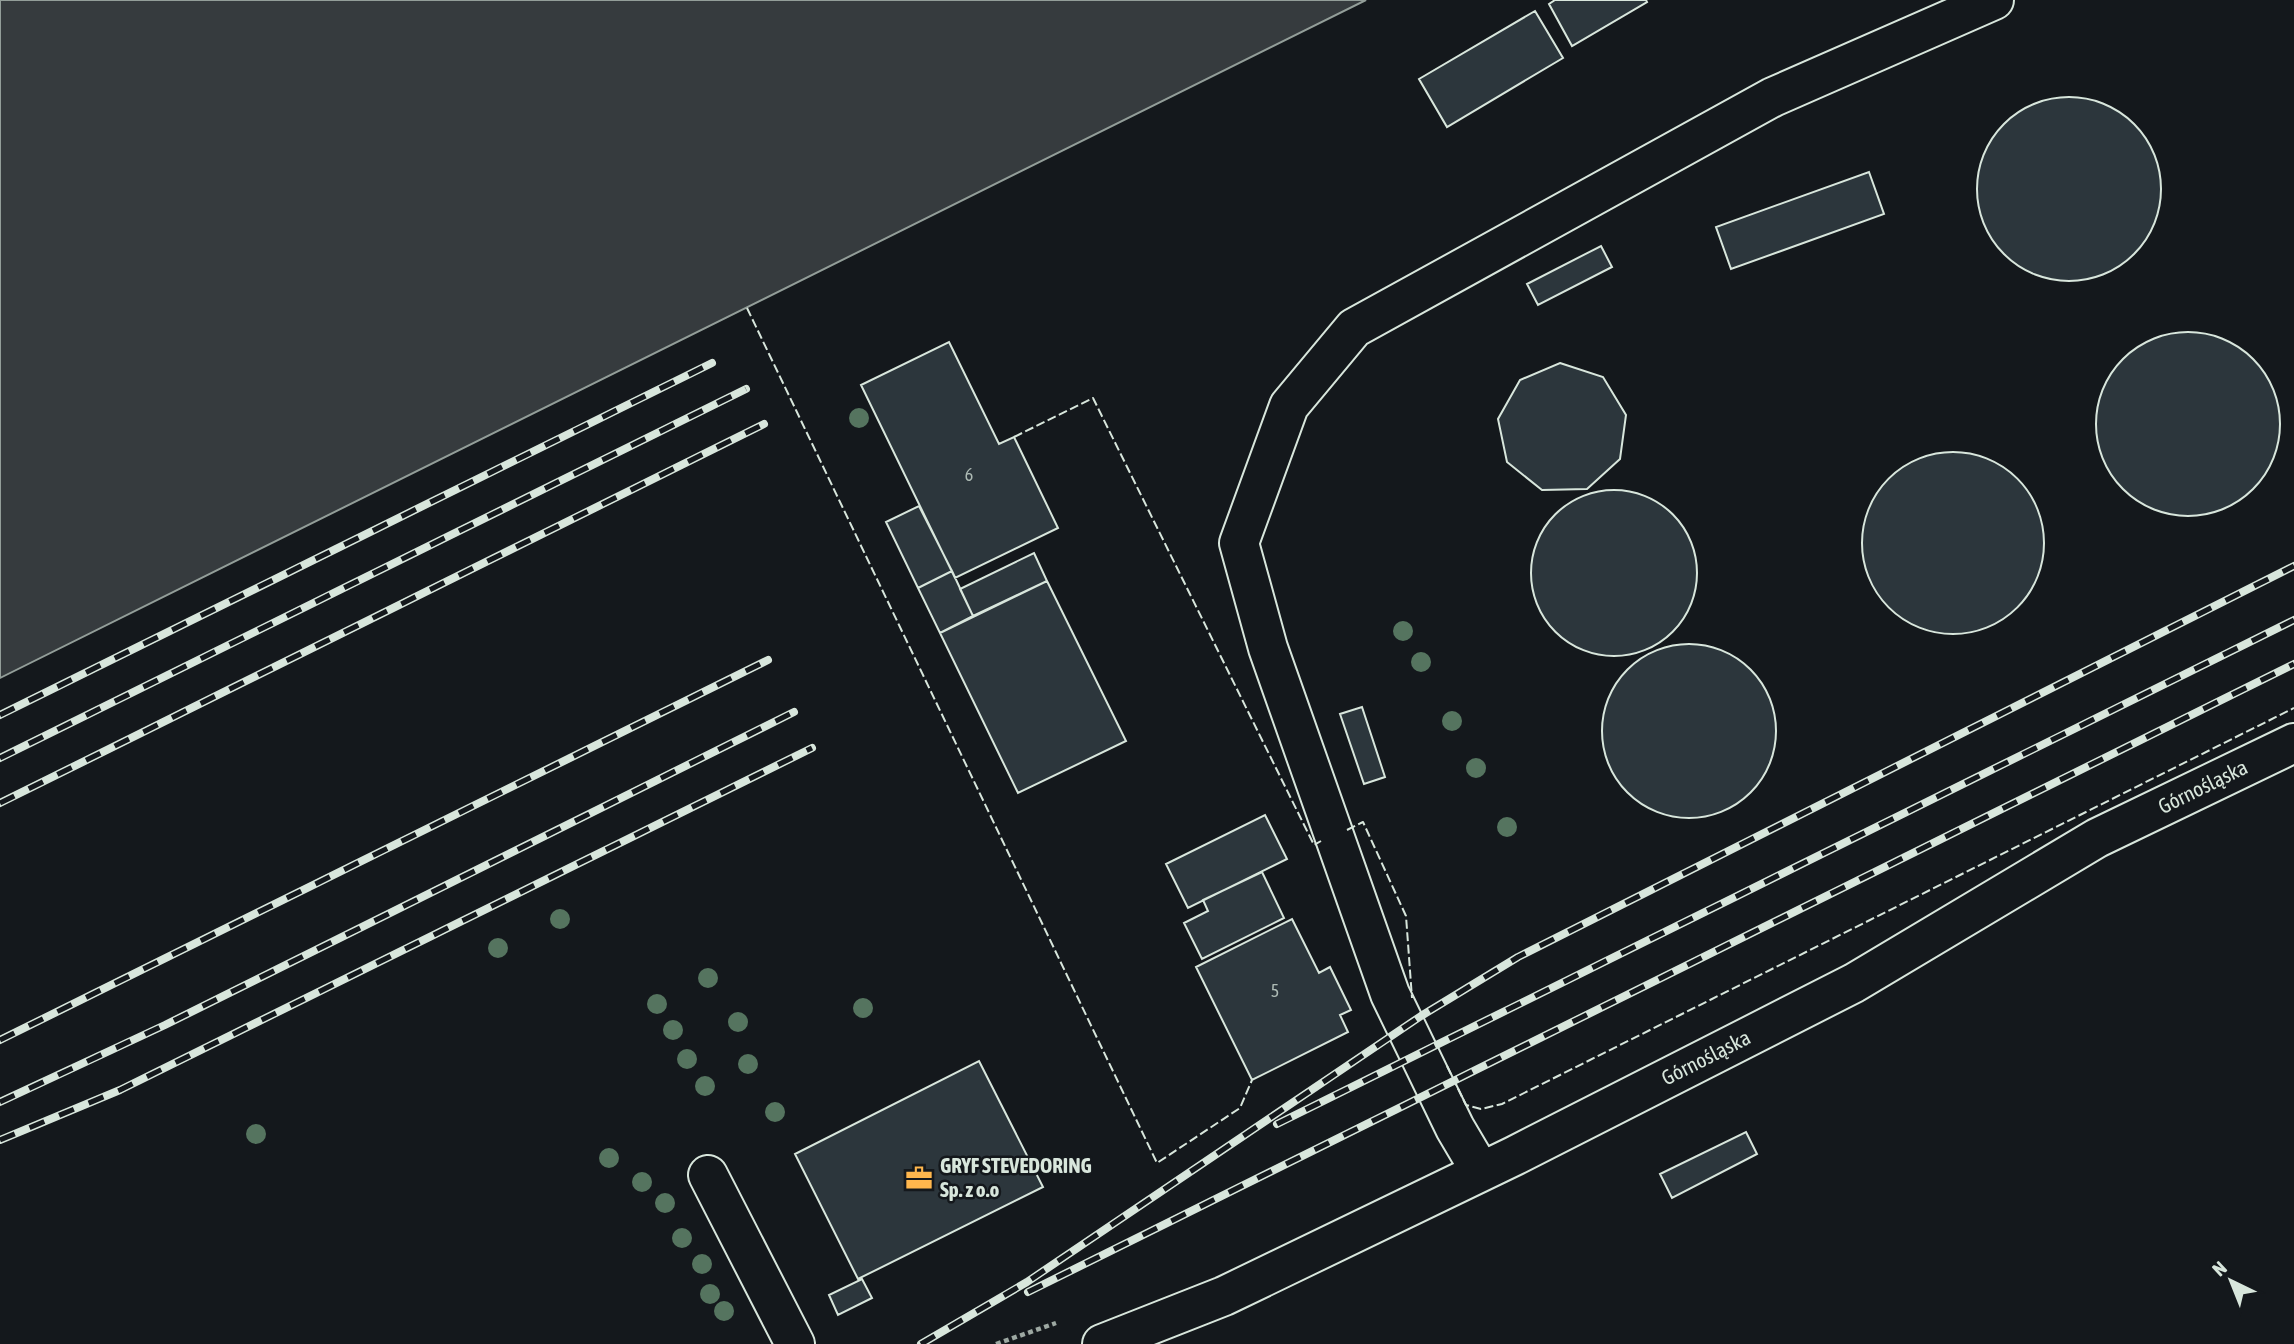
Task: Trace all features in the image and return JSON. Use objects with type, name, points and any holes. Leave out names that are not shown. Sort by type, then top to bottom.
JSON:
[{"type":"lane","points":[[1481,1172],[1455,1128],[1390,994],[1268,648],[1239,543],[1289,406],[1354,328],[1773,97],[1994,0]]},
{"type":"lane","name":"Górnośląska","points":[[1102,1344],[1224,1296],[1481,1172],[1854,983],[2087,844],[2294,743]]},
{"type":"lane","points":[[708,1175],[795,1344]]},
{"type":"shaded area","points":[[0,0],[1366,0],[0,678]]},
{"type":"building","points":[[1555,0],[1647,2],[1572,46],[1549,4]]},
{"type":"building","points":[[1535,11],[1563,58],[1447,127],[1419,79]]},
{"type":"building","points":[[2069,97],[2104,104],[2120,112],[2134,124],[2146,138],[2154,154],[2161,189],[2154,224],[2146,240],[2134,254],[2120,266],[2104,274],[2069,281],[2034,274],[2018,266],[2004,254],[1992,240],[1984,224],[1977,189],[1984,154],[1992,138],[2004,124],[2018,112],[2034,104]]},
{"type":"building","points":[[1869,172],[1884,214],[1731,269],[1716,227]]},
{"type":"building","points":[[1601,246],[1612,267],[1538,305],[1527,284]]},
{"type":"building","points":[[2188,332],[2223,339],[2239,347],[2253,359],[2265,373],[2273,389],[2280,424],[2273,459],[2265,475],[2253,489],[2239,501],[2223,509],[2188,516],[2153,509],[2137,501],[2123,489],[2111,475],[2103,459],[2096,424],[2103,389],[2111,373],[2123,359],[2137,347],[2153,339]]},
{"type":"building","points":[[949,342],[999,444],[1014,437],[1058,528],[955,578],[861,385]]},
{"type":"building","points":[[1560,363],[1603,377],[1626,415],[1620,459],[1587,489],[1542,490],[1507,462],[1498,419],[1520,380]]},
{"type":"building","points":[[1953,452],[1971,453],[1988,459],[2018,478],[2037,508],[2043,525],[2043,561],[2037,578],[2018,608],[1988,627],[1971,633],[1953,634],[1935,633],[1918,627],[1888,608],[1869,578],[1863,561],[1862,543],[1863,525],[1869,508],[1888,478],[1918,459],[1935,453]]},
{"type":"building","points":[[1614,490],[1646,496],[1673,514],[1691,541],[1697,573],[1691,605],[1673,632],[1646,650],[1614,656],[1582,650],[1555,632],[1537,605],[1531,573],[1537,541],[1555,514],[1582,496]]},
{"type":"building","points":[[919,506],[952,571],[918,588],[886,522]]},
{"type":"building","points":[[1034,553],[1047,581],[973,616],[960,589]]},
{"type":"building","points":[[952,571],[973,616],[940,633],[918,588]]},
{"type":"building","points":[[1047,581],[1126,741],[1018,793],[940,633]]},
{"type":"building","points":[[1689,644],[1722,651],[1750,670],[1769,698],[1776,731],[1769,764],[1750,792],[1722,811],[1689,818],[1656,811],[1628,792],[1609,764],[1602,731],[1609,698],[1628,670],[1656,651]]},
{"type":"building","points":[[1362,707],[1385,777],[1364,784],[1340,714]]},
{"type":"building","points":[[1265,815],[1287,859],[1188,908],[1166,864]]},
{"type":"building","points":[[1262,872],[1284,918],[1202,959],[1184,923],[1208,911],[1203,900]]},
{"type":"building","points":[[1292,919],[1319,973],[1330,967],[1351,1010],[1340,1015],[1348,1032],[1252,1080],[1196,967]]},
{"type":"building","points":[[979,1061],[1043,1187],[858,1279],[795,1154]]},
{"type":"building","points":[[1746,1132],[1757,1154],[1672,1198],[1660,1174]]},
{"type":"building","points":[[862,1279],[872,1298],[838,1315],[829,1295]]},
{"type":"railway","points":[[0,715],[712,363]]},
{"type":"railway","points":[[0,758],[746,389]]},
{"type":"railway","points":[[0,803],[764,424]]},
{"type":"railway","points":[[921,1344],[1027,1282],[1421,1016],[1518,957],[2294,566]]},
{"type":"railway","points":[[1277,1124],[2294,620]]},
{"type":"railway","points":[[0,1040],[768,660]]},
{"type":"railway","points":[[1028,1292],[2294,664]]},
{"type":"railway","points":[[0,1102],[165,1025],[794,712]]},
{"type":"railway","points":[[0,1140],[120,1090],[812,748]]},
{"type":"fence","points":[[747,308],[1157,1163],[1240,1108],[1252,1080]]},
{"type":"fence","points":[[1014,437],[1093,398],[1314,845],[1321,841]]},
{"type":"fence","points":[[1447,1066],[1466,1105],[1481,1109],[1502,1104],[2294,708]]},
{"type":"fence","points":[[1347,830],[1363,822],[1406,916],[1412,998]]},
{"type":"place","name":"GRYF STEVEDORING Sp. z o.o","points":[[919,1178]]}]
